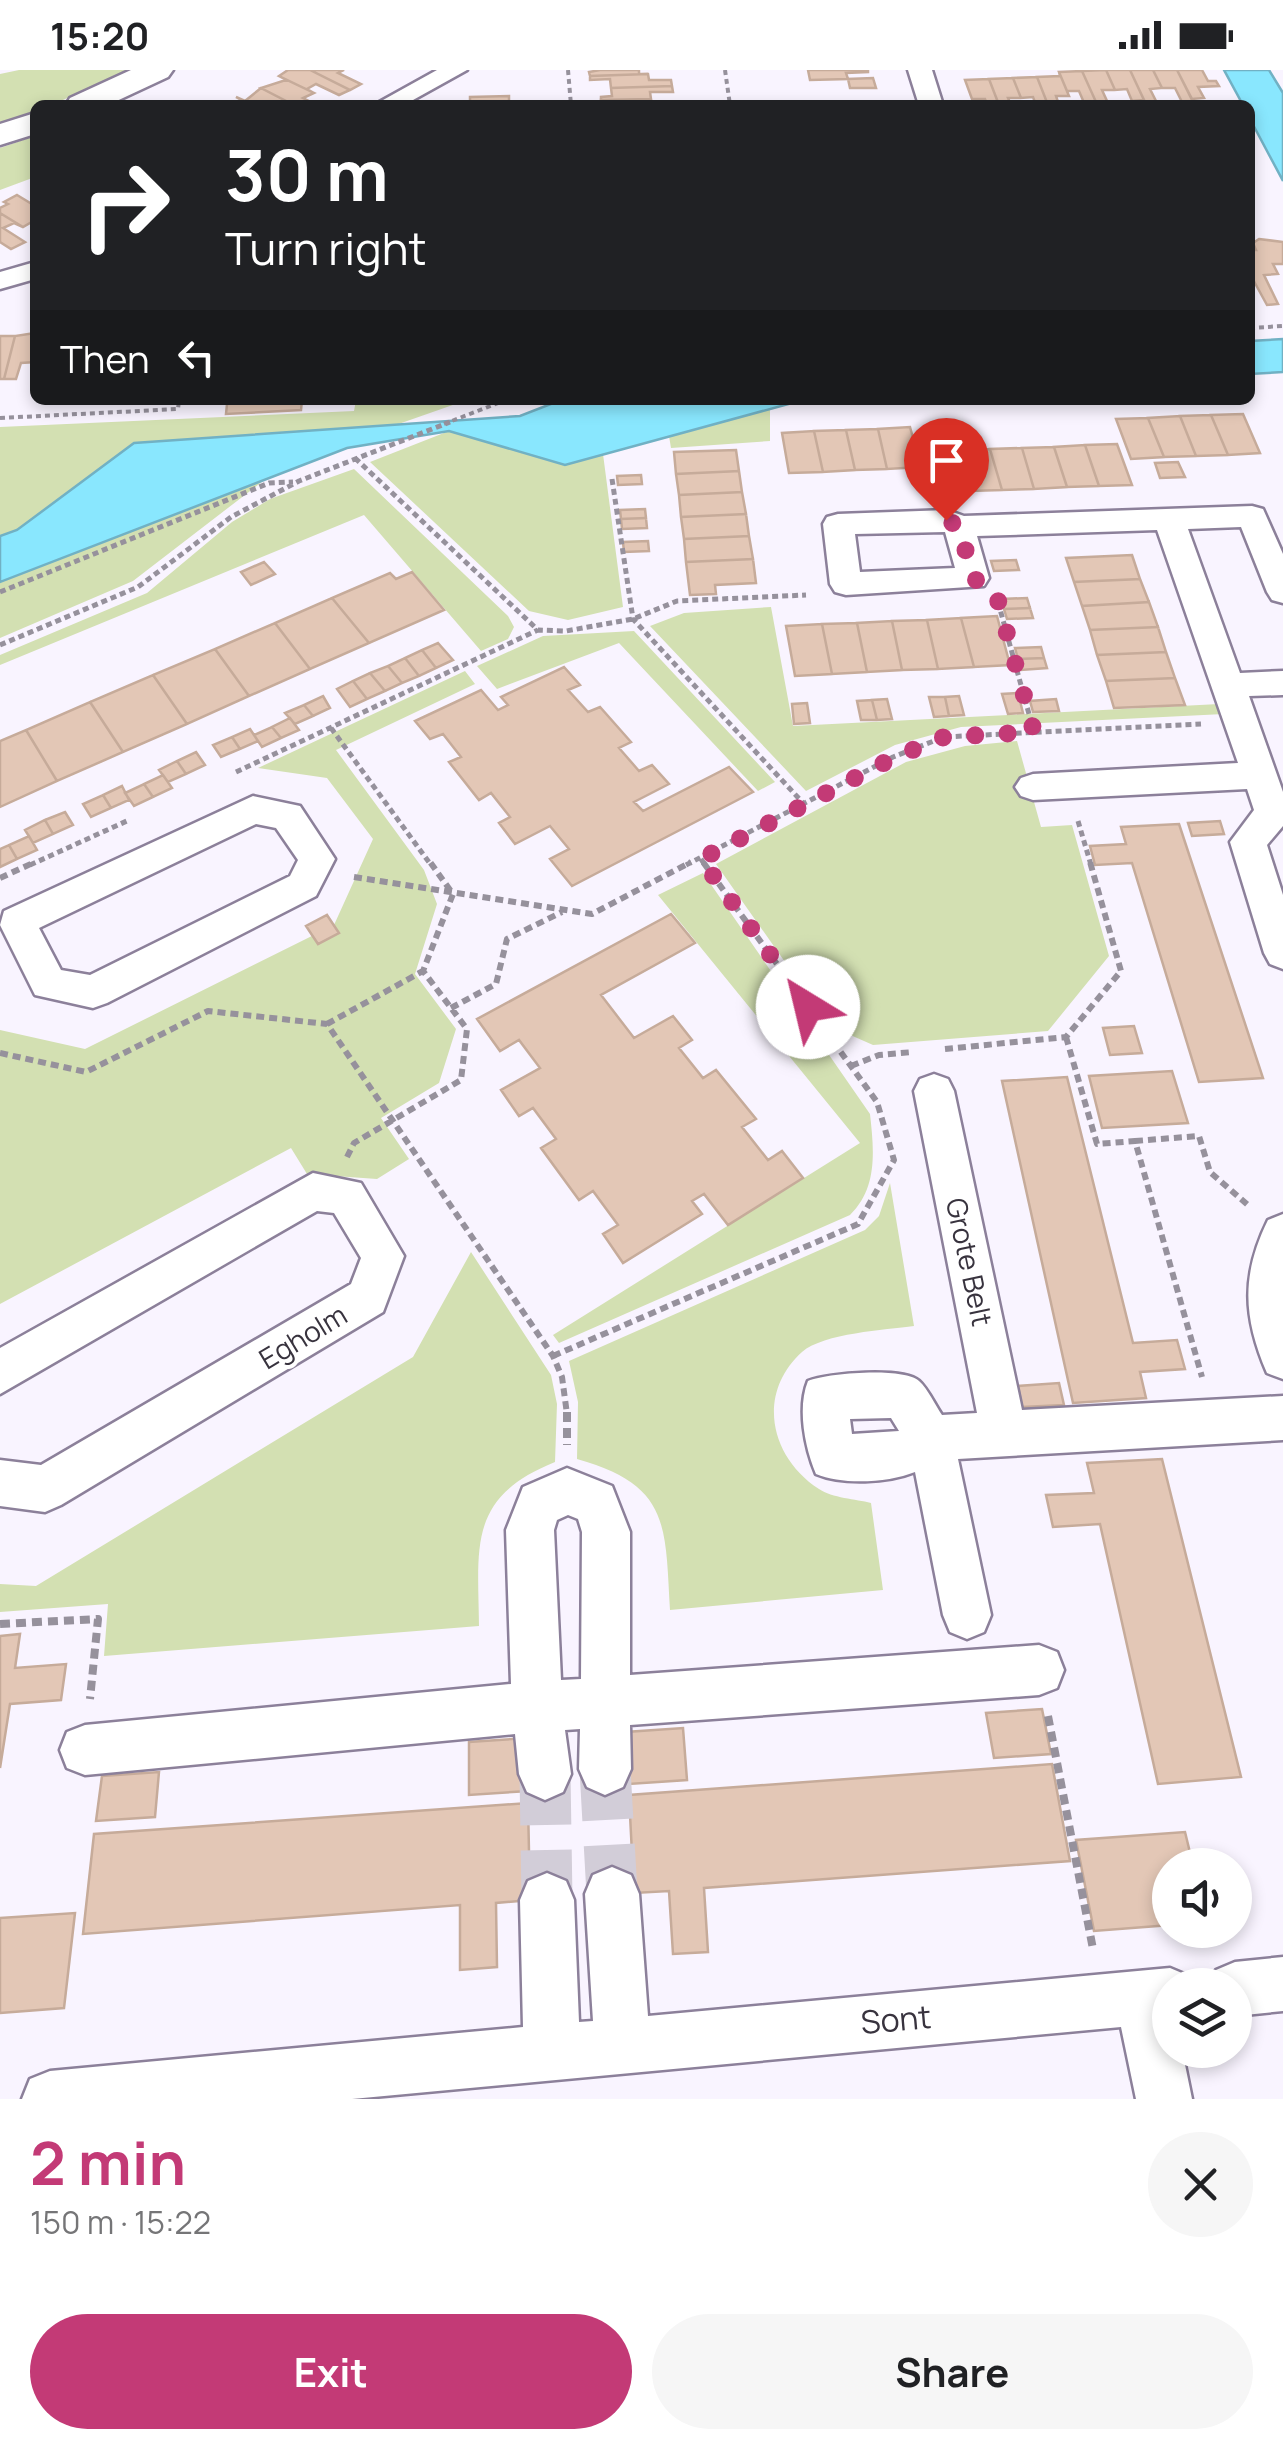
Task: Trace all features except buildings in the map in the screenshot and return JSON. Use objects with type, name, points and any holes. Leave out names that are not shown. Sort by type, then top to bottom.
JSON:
[{"type":"street","points":[[96,100],[157,70]]},
{"type":"street","points":[[396,100],[455,70]]},
{"type":"street","points":[[920,70],[929,100]]},
{"type":"street","points":[[0,135],[30,125]]},
{"type":"street","points":[[0,281],[30,272]]},
{"type":"street","points":[[959,526],[973,578],[846,584],[838,524],[946,520],[959,526],[1252,516],[1283,592]]},
{"type":"street","points":[[1169,519],[1273,814],[1266,841],[1283,953]]},
{"type":"street","points":[[1230,685],[1283,683]]},
{"type":"street","points":[[1050,786],[1260,775]]},
{"type":"street","points":[[253,810],[287,816],[317,859],[311,870],[303,886],[93,992],[49,984],[8,926],[253,810]]},
{"type":"street","name":"Grote Belt","points":[[928,1064],[1004,1434]]},
{"type":"street","points":[[0,1372],[314,1192],[330,1194]]},
{"type":"street","name":"Egholm","points":[[0,1483],[45,1490],[368,1298],[383,1256],[346,1196],[330,1194]]},
{"type":"street","points":[[1282,1234],[1267,1266],[1273,1325],[1283,1358]]},
{"type":"street","points":[[967,1615],[931,1438],[1283,1418]]},
{"type":"street","points":[[545,1774],[530,1530],[540,1504],[567,1491],[595,1503],[606,1532],[605,1770]]},
{"type":"street","points":[[86,1750],[538,1707],[1039,1670]]},
{"type":"street","points":[[612,1894],[622,2046]]},
{"type":"street","points":[[548,1900],[552,2051]]},
{"type":"street","points":[[1252,1987],[1283,1984]]},
{"type":"street","points":[[1139,1997],[1164,2099]]},
{"type":"street","name":"Sont","points":[[50,2099],[1139,1997]]},
{"type":"path","points":[[568,70],[571,100]]},
{"type":"path","points":[[726,70],[729,100]]},
{"type":"path","points":[[1255,328],[1283,326]]},
{"type":"path","points":[[0,418],[178,409],[178,405]]},
{"type":"path","points":[[0,644],[138,586],[230,516],[299,481],[494,405]]},
{"type":"path","points":[[355,458],[538,630]]},
{"type":"path","points":[[612,478],[634,619],[804,804]]},
{"type":"path","points":[[0,592],[268,483],[299,481]]},
{"type":"path","points":[[973,578],[996,593],[1034,732]]},
{"type":"path","points":[[467,663],[538,630],[566,631],[634,619],[676,601],[816,594],[846,584]]},
{"type":"path","points":[[311,870],[592,914],[893,758],[944,737],[1242,722]]},
{"type":"path","points":[[331,728],[453,894]]},
{"type":"path","points":[[852,1066],[879,1055],[928,1064],[1066,1037],[1121,972],[1050,786],[1053,732]]},
{"type":"path","points":[[553,1356],[858,1224],[870,1210],[880,1176],[894,1160],[878,1102],[701,859]]},
{"type":"path","points":[[327,1024],[423,972],[453,894]]},
{"type":"path","points":[[451,1008],[496,984],[507,939],[563,911]]},
{"type":"path","points":[[330,1194],[354,1143],[461,1080],[467,1029],[423,972]]},
{"type":"path","points":[[1066,1037],[1097,1144],[1199,1136],[1210,1172],[1282,1234]]},
{"type":"path","points":[[1135,1141],[1215,1421]]},
{"type":"path","points":[[0,1624],[98,1619],[86,1750]]},
{"type":"path","points":[[1039,1670],[1139,1997]]},
{"type":"green space","points":[[19,70],[128,70],[63,100],[30,100],[30,115],[0,125],[0,74]]},
{"type":"green space","points":[[30,138],[30,179],[0,190],[0,148]]},
{"type":"green space","points":[[355,405],[453,405],[390,427],[134,443],[17,530],[0,536],[0,427],[354,411]]},
{"type":"green space","points":[[770,407],[770,441],[671,448],[669,436]]},
{"type":"green space","points":[[449,431],[565,465],[603,454],[623,607],[568,620],[529,611],[370,462]]},
{"type":"green space","points":[[354,469],[508,616],[514,627],[508,639],[481,651],[364,515],[0,665],[0,655],[147,593],[232,522],[270,499]]},
{"type":"green space","points":[[263,481],[133,581],[0,638],[0,582]]},
{"type":"green space","points":[[771,607],[793,726],[1219,704],[1224,714],[961,727],[895,745],[806,791],[650,626],[684,613]]},
{"type":"green space","points":[[634,631],[775,782],[758,791],[619,643],[497,689],[477,666],[543,636]]},
{"type":"green space","points":[[465,671],[475,684],[336,750],[424,870],[437,904],[415,974],[456,1029],[439,1083],[381,1118],[409,1159],[377,1179],[307,1174],[291,1148],[0,1304],[0,1030],[85,1049],[334,925],[373,839],[327,778],[258,768]]},
{"type":"green space","points":[[1017,741],[1041,827],[1072,825],[1109,956],[1048,1031],[873,1045],[830,1026],[716,864],[906,762],[965,746]]},
{"type":"green space","points":[[703,873],[870,1114],[870,1181],[850,1215],[559,1343],[553,1335],[860,1143],[658,895]]},
{"type":"green space","points":[[890,1183],[914,1326],[855,1333],[812,1346],[788,1369],[774,1405],[780,1443],[802,1476],[824,1492],[871,1503],[883,1590],[670,1610],[663,1532],[656,1512],[630,1482],[577,1459],[578,1402],[569,1361],[865,1230],[879,1216]]},
{"type":"green space","points":[[471,1252],[551,1375],[557,1404],[555,1462],[506,1491],[492,1508],[484,1527],[478,1571],[479,1626],[104,1656],[108,1604],[0,1612],[0,1584],[36,1586],[413,1357]]},
{"type":"water","points":[[1224,70],[1269,70],[1283,93],[1283,181],[1255,128],[1255,100],[1240,100]]},
{"type":"water","points":[[1283,339],[1283,372],[1255,374],[1255,341]]},
{"type":"water","points":[[548,405],[785,405],[565,465],[449,431],[347,448],[0,582],[0,536],[17,530],[134,443],[520,416]]},
{"type":"tunnel","points":[[605,1769],[612,1894]]},
{"type":"tunnel","points":[[545,1774],[547,1900]]},
{"type":"route","points":[[808,1007],[701,859],[893,758],[944,737],[1034,732],[996,593],[973,578],[959,526],[946,520]]}]
